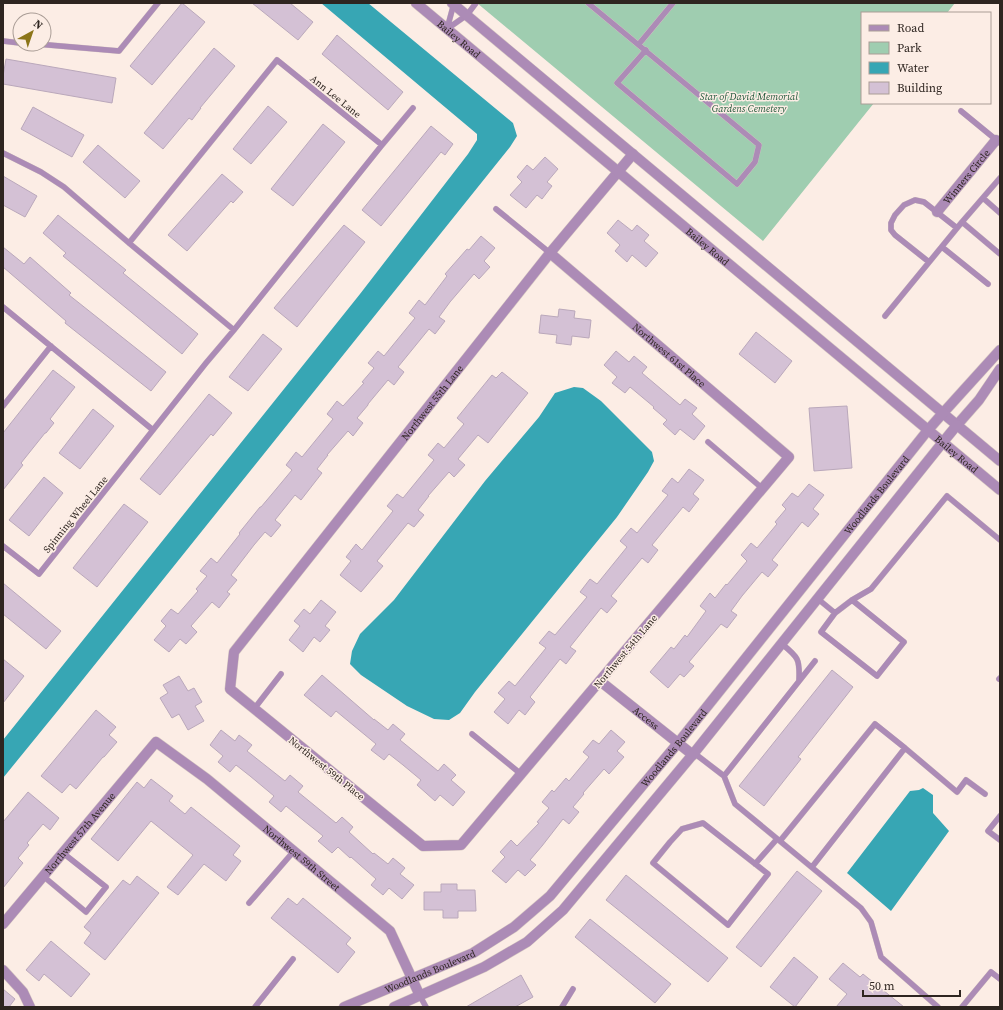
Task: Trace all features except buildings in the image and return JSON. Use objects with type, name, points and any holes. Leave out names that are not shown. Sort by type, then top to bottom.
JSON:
[{"type":"street","name":"Bailey Road","points":[[416,3],[1000,490]]},
{"type":"street","points":[[454,3],[1000,461]]},
{"type":"street","name":"Winners Circle","points":[[937,212],[998,142]]},
{"type":"street","name":"Northwest 55th Lane","points":[[234,652],[550,253],[633,154]]},
{"type":"street","name":"Northwest 61st Place","points":[[550,253],[789,457]]},
{"type":"street","name":"Woodlands Boulevard","points":[[344,1007],[472,953],[514,927],[550,896],[678,743],[928,430],[1000,350]]},
{"type":"street","name":"Woodlands Boulevard","points":[[394,1007],[484,967],[527,942],[564,910],[694,754],[943,442],[979,400],[1000,369]]},
{"type":"street","name":"Northwest 54th Lane","points":[[461,845],[789,457]]},
{"type":"street","name":"Northwest 59th Place","points":[[234,652],[230,689],[423,846],[461,845]]},
{"type":"street","name":"Access","points":[[600,681],[694,754]]},
{"type":"street","name":"Northwest 59th Street","points":[[156,742],[207,779],[390,931],[420,996]]},
{"type":"street","name":"Northwest 57th Avenue","points":[[3,924],[156,742]]},
{"type":"street","points":[[3,970],[24,992],[30,1007]]},
{"type":"lane","points":[[52,45],[119,50],[158,3]]},
{"type":"lane","points":[[447,29],[454,3]]},
{"type":"lane","points":[[447,29],[467,15],[476,3]]},
{"type":"lane","points":[[588,3],[639,44],[759,145],[755,162],[736,184],[617,83],[646,50]]},
{"type":"lane","points":[[639,44],[673,3]]},
{"type":"lane","name":"Ann Lee Lane","points":[[129,244],[277,60],[382,145]]},
{"type":"lane","points":[[3,153],[41,172],[64,187],[129,244],[234,330],[413,108]]},
{"type":"lane","points":[[961,111],[998,142]]},
{"type":"lane","points":[[885,316],[1000,178]]},
{"type":"lane","points":[[983,198],[1000,213]]},
{"type":"lane","points":[[929,262],[895,235],[891,230],[891,223],[895,215],[904,205],[915,200],[924,202],[957,228]]},
{"type":"lane","points":[[496,209],[550,253]]},
{"type":"lane","points":[[962,222],[1000,254]]},
{"type":"lane","points":[[942,247],[988,284]]},
{"type":"lane","points":[[3,308],[153,430]]},
{"type":"lane","name":"Spinning Wheel Lane","points":[[3,546],[39,574],[206,363],[234,330]]},
{"type":"lane","points":[[3,406],[50,346]]},
{"type":"lane","points":[[708,442],[763,489]]},
{"type":"lane","points":[[852,600],[904,642],[877,676],[821,632],[835,613],[852,600],[871,589],[947,496],[1000,540]]},
{"type":"lane","points":[[818,599],[835,613]]},
{"type":"lane","points":[[782,644],[794,653],[800,665],[799,681]]},
{"type":"lane","points":[[724,776],[815,661]]},
{"type":"lane","points":[[254,709],[281,674]]},
{"type":"lane","points":[[755,864],[778,840],[874,724],[957,792],[966,780],[985,794]]},
{"type":"lane","points":[[472,734],[521,774]]},
{"type":"lane","points":[[812,867],[905,748]]},
{"type":"lane","points":[[694,754],[724,776],[735,804],[861,908],[871,922],[880,957],[938,1007]]},
{"type":"lane","points":[[1000,816],[988,831],[1000,840]]},
{"type":"lane","points":[[703,823],[755,864],[768,874],[728,925],[653,863],[682,828],[703,823]]},
{"type":"lane","points":[[249,903],[294,851]]},
{"type":"lane","points":[[44,876],[86,912],[106,887],[63,853]]},
{"type":"lane","points":[[254,1007],[293,959]]},
{"type":"lane","points":[[962,1007],[991,972],[1000,979]]},
{"type":"lane","points":[[562,1007],[573,989]]},
{"type":"lane","points":[[420,996],[426,1007]]},
{"type":"green space","name":"Star of David Memorial Gardens Cemetery","points":[[477,3],[955,3],[948,12],[861,12],[861,104],[873,104],[763,241]]},
{"type":"water","points":[[321,3],[368,3],[513,123],[517,136],[510,147],[3,778],[3,740],[360,294],[468,154],[477,140],[477,134]]},
{"type":"water","points":[[574,387],[583,388],[601,401],[652,452],[654,461],[617,517],[475,692],[460,713],[449,720],[434,719],[407,706],[361,675],[350,664],[352,651],[360,634],[394,600],[485,481],[539,417],[555,393]]},
{"type":"water","points":[[923,788],[933,795],[933,813],[949,831],[891,911],[847,873],[910,791]]}]
